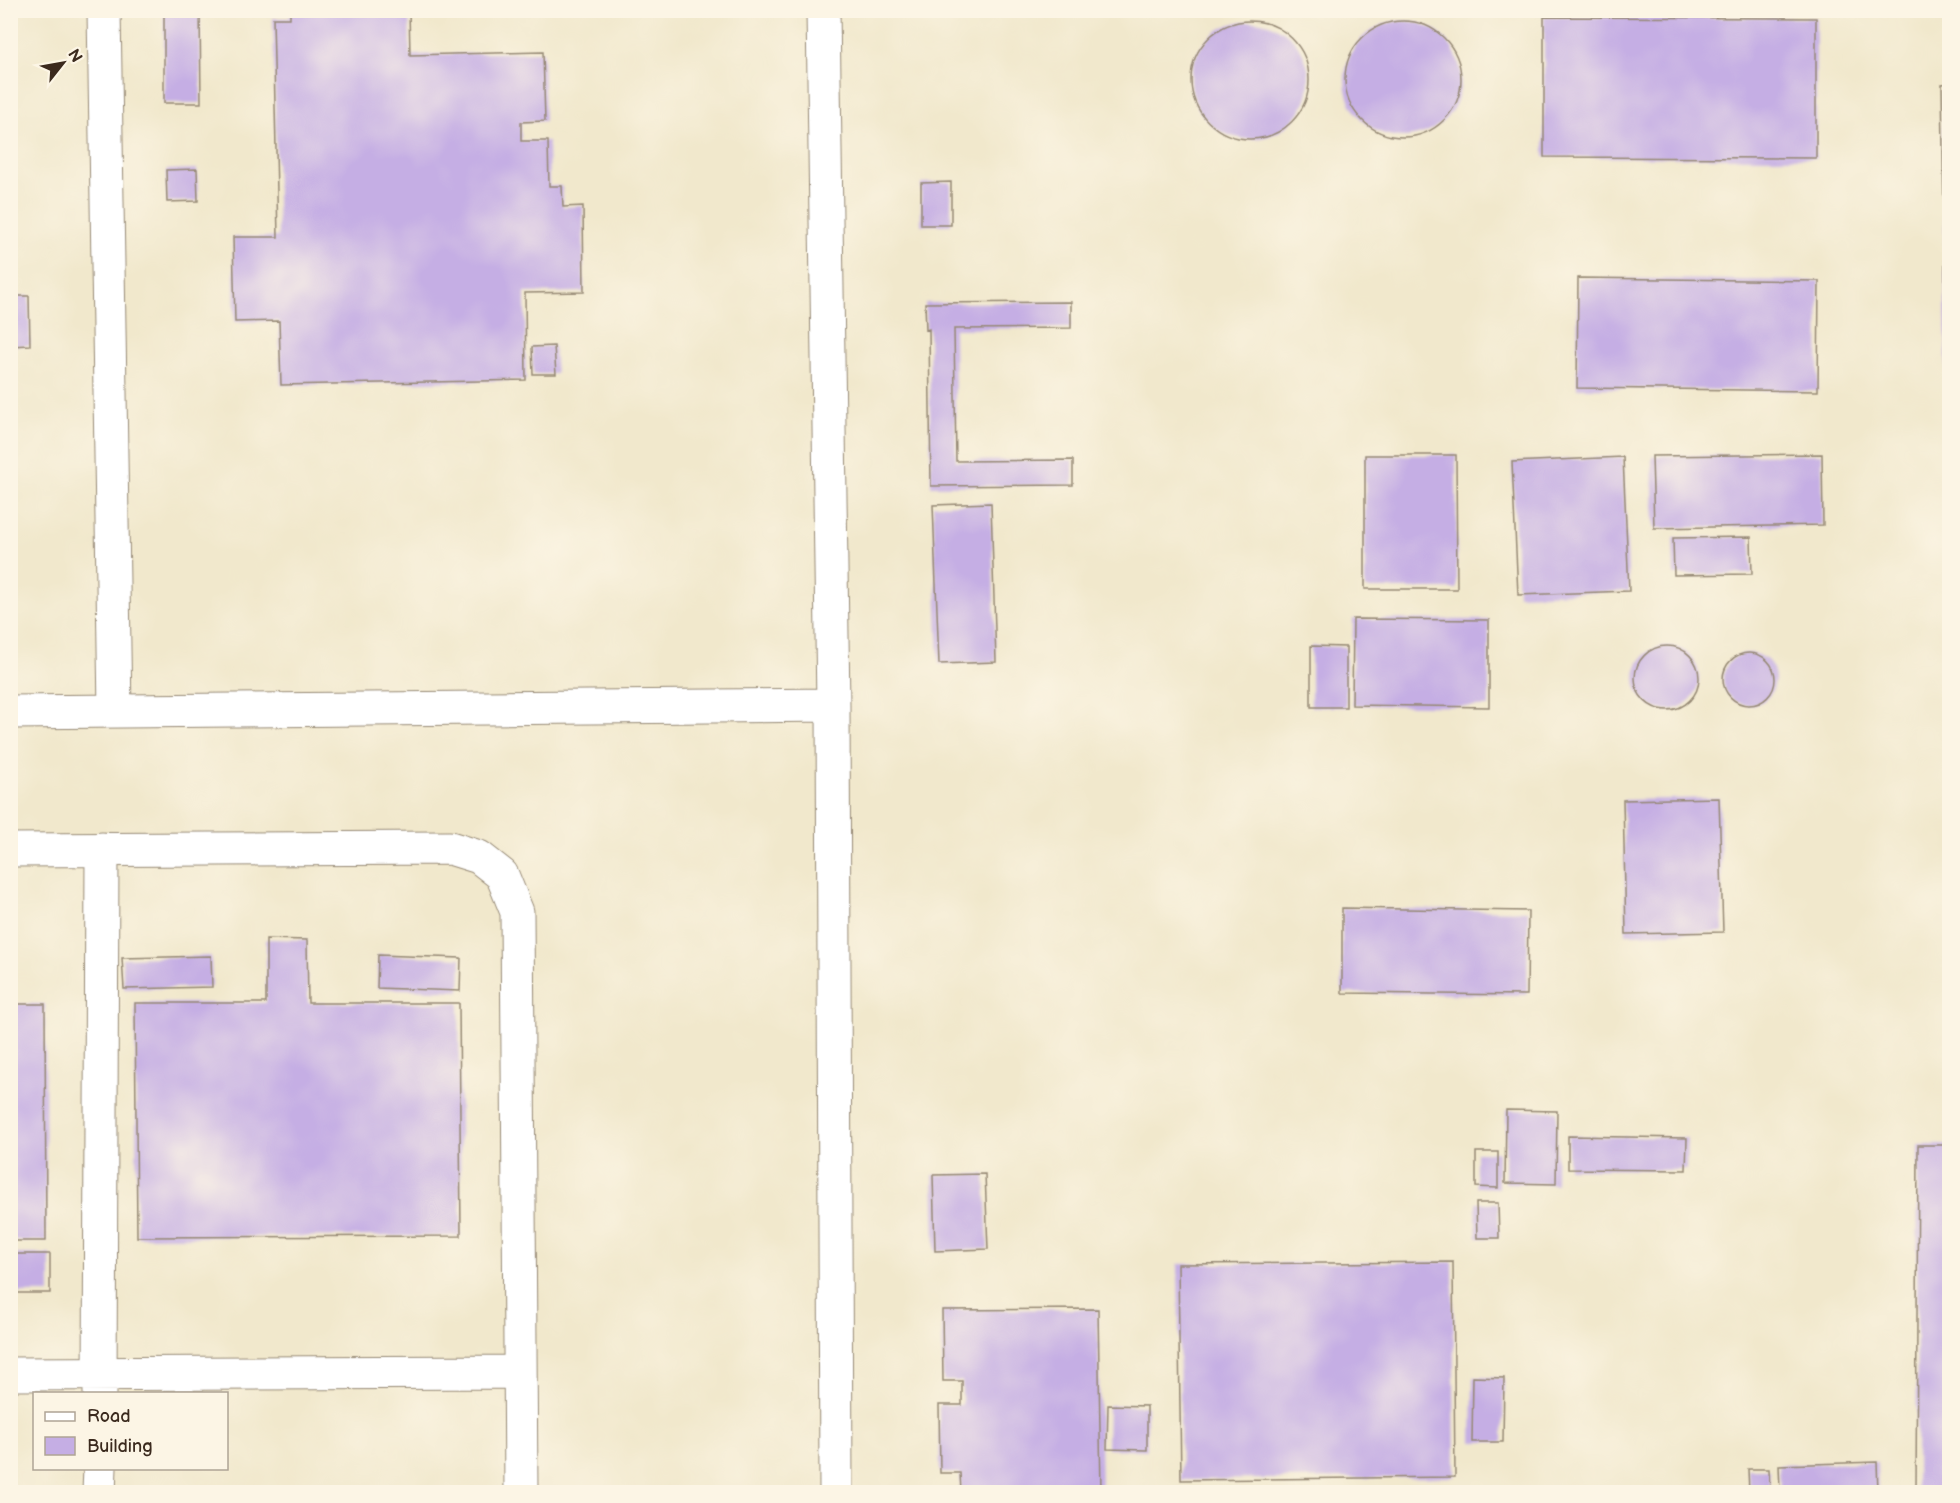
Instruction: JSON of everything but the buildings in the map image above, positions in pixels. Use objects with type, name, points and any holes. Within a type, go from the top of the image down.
[{"type":"street","points":[[104,10],[115,711]]},
{"type":"street","points":[[823,10],[833,705],[836,1492]]},
{"type":"street","points":[[10,712],[833,705]]},
{"type":"street","points":[[10,850],[450,848],[479,857],[502,875],[517,912],[521,1492]]},
{"type":"street","points":[[100,1383],[102,849]]},
{"type":"street","points":[[10,1374],[100,1383],[520,1372]]},
{"type":"street","points":[[99,1492],[100,1470]]}]
